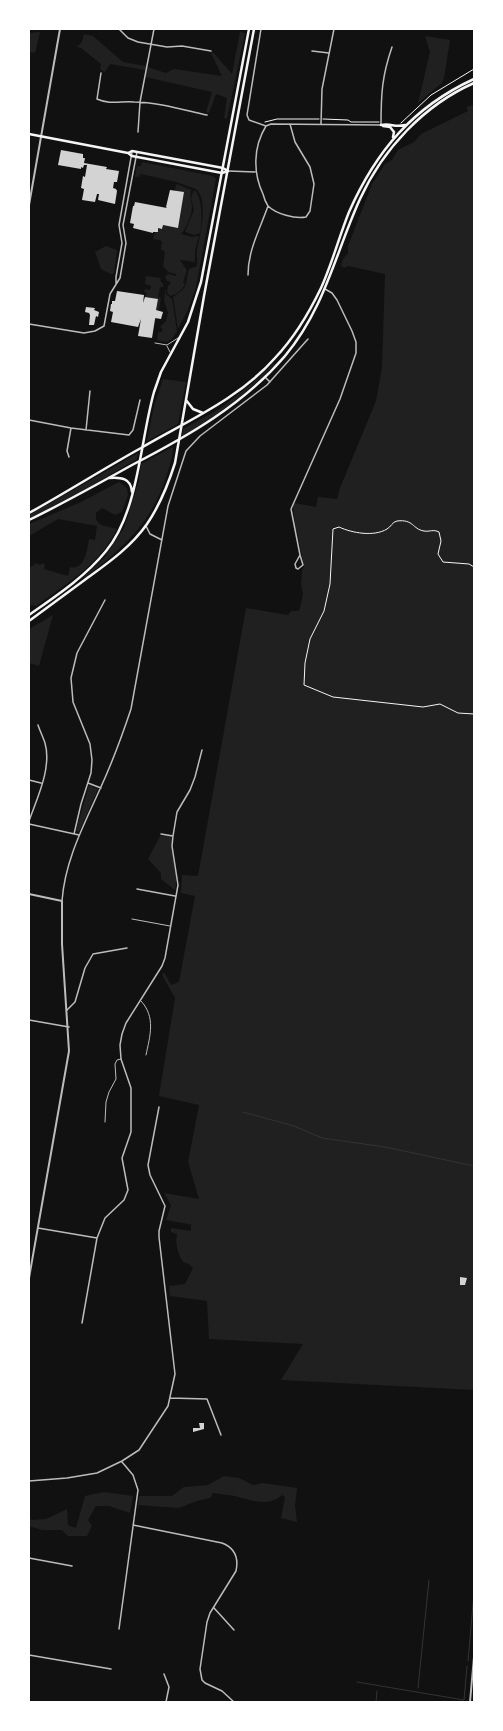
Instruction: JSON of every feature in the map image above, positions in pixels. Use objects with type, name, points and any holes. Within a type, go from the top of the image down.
[{"type":"main road","points":[[29,615],[84,575],[108,550],[124,522],[132,496],[141,447],[154,392],[194,305],[201,282],[250,29]]},
{"type":"main road","points":[[29,621],[118,555],[132,542],[156,510],[169,481],[179,440],[254,29]]},
{"type":"main road","points":[[29,513],[141,447],[204,413],[263,371],[275,359],[301,325],[321,287],[362,183],[379,156],[392,139],[407,124],[439,98],[474,79]]},
{"type":"main road","points":[[29,520],[179,440],[228,408],[265,376],[285,356],[311,318],[326,290],[360,199],[382,158],[419,118],[441,101],[474,83]]},
{"type":"main road","points":[[381,123],[397,127],[407,124]]},
{"type":"main road","points":[[381,123],[392,128],[394,132],[392,139]]},
{"type":"main road","points":[[29,134],[128,153],[136,157],[222,173],[228,171]]},
{"type":"main road","points":[[128,153],[132,151],[223,168],[228,171]]},
{"type":"main road","points":[[186,400],[193,409],[204,413]]},
{"type":"main road","points":[[109,478],[122,478],[126,480],[130,484],[132,496]]},
{"type":"street","points":[[29,205],[60,29]]},
{"type":"street","points":[[119,29],[128,38],[151,45],[167,47],[182,46],[211,51]]},
{"type":"street","points":[[138,132],[140,102],[154,29]]},
{"type":"street","points":[[261,29],[247,115],[249,120],[261,126],[271,124],[381,123],[380,93],[385,67],[392,47]]},
{"type":"street","points":[[321,124],[322,89],[334,29]]},
{"type":"street","points":[[312,51],[329,53]]},
{"type":"street","points":[[101,73],[98,99],[112,103],[140,102],[207,115]]},
{"type":"street","points":[[268,206],[280,212],[299,218],[306,217],[310,211],[314,184],[310,167],[295,142],[290,124]]},
{"type":"street","points":[[248,275],[251,250],[268,206],[255,172],[260,139],[266,126]]},
{"type":"street","points":[[116,284],[122,242],[119,225],[132,151]]},
{"type":"street","points":[[29,324],[84,333],[89,333],[104,326],[110,294],[120,278],[126,248],[123,225],[137,152]]},
{"type":"street","points":[[228,171],[255,172]]},
{"type":"street","points":[[300,555],[295,562],[296,568],[298,569],[302,566],[300,555],[291,509],[340,399],[356,353],[356,342],[343,312],[332,293],[321,287]]},
{"type":"street","points":[[29,1277],[65,1081],[69,1051],[69,1027],[62,944],[62,901],[67,866],[79,835],[121,741],[131,709],[168,506],[186,452],[190,445],[270,382],[308,340]]},
{"type":"street","points":[[265,376],[270,382]]},
{"type":"street","points":[[86,430],[90,391]]},
{"type":"street","points":[[29,420],[71,428],[97,430],[126,435],[130,434],[133,430],[140,400]]},
{"type":"street","points":[[69,457],[67,451],[71,428]]},
{"type":"street","points":[[146,525],[148,532],[162,540]]},
{"type":"street","points":[[74,834],[81,804],[91,773],[92,760],[90,744],[73,702],[71,678],[77,653],[105,600]]},
{"type":"street","points":[[29,821],[47,758],[45,744],[38,725]]},
{"type":"street","points":[[82,1323],[98,1238],[105,1218],[124,1200],[128,1190],[122,1158],[131,1132],[131,1088],[122,1059],[120,1045],[122,1034],[126,1023],[162,966],[171,926],[178,880],[172,846],[177,812],[190,790],[202,750]]},
{"type":"street","points":[[29,780],[41,782]]},
{"type":"street","points":[[88,783],[101,788]]},
{"type":"street","points":[[29,824],[79,835]]},
{"type":"street","points":[[161,834],[173,836]]},
{"type":"street","points":[[137,889],[175,896]]},
{"type":"street","points":[[29,894],[62,901]]},
{"type":"street","points":[[67,1010],[75,1002],[84,968],[93,954],[127,948]]},
{"type":"street","points":[[29,1020],[69,1027]]},
{"type":"street","points":[[29,1481],[67,1478],[98,1473],[122,1461],[139,1450],[168,1406],[175,1374],[159,1237],[165,1206],[150,1175],[148,1165],[159,1107]]},
{"type":"street","points":[[38,1228],[98,1238]]},
{"type":"street","points":[[170,1398],[206,1399],[221,1436]]},
{"type":"street","points":[[119,1629],[138,1485],[133,1475],[122,1461]]},
{"type":"street","points":[[133,1525],[222,1543],[232,1549],[237,1558],[236,1571],[214,1607],[207,1622],[200,1674],[205,1684],[222,1690],[234,1702]]},
{"type":"street","points":[[29,1558],[72,1566]]},
{"type":"street","points":[[214,1607],[234,1630]]},
{"type":"street","points":[[29,1655],[111,1669]]},
{"type":"street","points":[[470,1702],[474,1658]]},
{"type":"street","points":[[164,1674],[169,1687],[166,1702]]},
{"type":"lane","points":[[155,343],[167,346],[180,337]]},
{"type":"lane","points":[[167,346],[171,354]]},
{"type":"lane","points":[[132,919],[171,926]]},
{"type":"lane","points":[[140,1000],[152,1025],[146,1055]]},
{"type":"lane","points":[[105,1122],[109,1092],[116,1079],[115,1064],[117,1060],[122,1059]]},
{"type":"path","points":[[397,127],[398,124],[431,95],[474,69]]},
{"type":"path","points":[[261,126],[266,122],[277,119],[348,120],[351,122],[381,123]]},
{"type":"path","points":[[474,566],[443,562],[438,554],[441,541],[440,534],[432,530],[424,531],[417,529],[413,523],[408,521],[398,521],[386,529],[367,534],[350,532],[339,527],[333,529],[330,584],[324,611],[310,639],[304,684],[333,697],[423,707],[431,706],[436,703],[442,704],[451,710],[463,714],[474,714]]},
{"type":"shaded area","points":[[40,32],[35,53],[29,52],[29,33]]},
{"type":"shaded area","points":[[240,32],[245,33],[227,119],[224,118],[227,98],[216,94],[209,113],[206,112],[212,92],[145,77],[147,67],[166,73],[174,69],[222,76],[211,53],[213,52],[232,74]]},
{"type":"shaded area","points":[[84,34],[93,36],[123,62],[146,66],[145,70],[110,64],[105,72],[100,69],[101,64],[81,48],[77,47],[82,42]]},
{"type":"shaded area","points":[[425,36],[450,40],[442,83],[418,103],[430,52]]},
{"type":"shaded area","points":[[474,105],[474,1390],[281,1380],[303,1344],[209,1339],[207,1301],[170,1296],[169,1286],[185,1284],[193,1268],[189,1264],[183,1262],[177,1249],[177,1234],[171,1232],[171,1228],[191,1231],[191,1225],[193,1225],[166,1220],[171,1205],[164,1193],[199,1199],[188,1162],[199,1105],[159,1096],[175,998],[162,975],[164,972],[171,985],[179,982],[195,896],[181,893],[182,875],[198,876],[246,608],[288,615],[291,611],[298,611],[300,608],[303,594],[301,584],[304,566],[297,532],[293,526],[295,523],[293,506],[295,503],[316,507],[318,497],[337,499],[340,488],[376,401],[382,367],[385,274],[348,266],[344,268],[341,266],[342,261],[348,254],[348,246],[372,184],[385,164],[392,160],[398,150],[414,142],[421,134],[468,111],[466,107]]},
{"type":"shaded area","points":[[142,162],[213,176],[216,179],[196,287],[187,312],[178,329],[173,297],[186,285],[189,269],[197,266],[197,250],[203,209],[202,201],[200,194],[196,189],[176,182],[141,174],[138,175],[144,176],[135,177],[137,166],[141,166]]},
{"type":"shaded area","points":[[177,184],[191,190],[190,196],[192,211],[190,218],[181,234],[192,237],[199,236],[195,251],[195,262],[180,260],[187,270],[183,282],[185,284],[179,292],[170,296],[167,292],[168,286],[171,282],[167,281],[165,277],[168,274],[176,276],[176,274],[168,272],[163,266],[165,252],[161,249],[162,241],[153,239],[155,232],[158,232],[158,228],[162,229],[163,225],[178,227],[184,193],[175,191]]},
{"type":"shaded area","points":[[194,190],[199,198],[201,223],[200,233],[194,235],[185,232],[194,210],[191,198]]},
{"type":"shaded area","points":[[106,246],[117,250],[114,273],[111,274],[101,269],[95,252]]},
{"type":"shaded area","points":[[146,276],[161,278],[160,280],[163,287],[160,287],[158,297],[161,298],[159,310],[156,310],[158,299],[145,297],[147,293],[144,292],[145,289],[150,290],[151,286],[145,284]]},
{"type":"shaded area","points":[[166,288],[166,294],[172,299],[177,331],[172,339],[167,342],[157,340],[158,332],[162,332],[162,328],[160,327],[166,321],[168,313],[164,300]]},
{"type":"shaded area","points":[[274,363],[275,364],[265,374],[232,403],[208,421],[182,436],[183,429],[221,408],[256,380]]},
{"type":"shaded area","points":[[163,379],[186,382],[178,424],[147,441],[154,406]]},
{"type":"shaded area","points":[[173,447],[170,466],[159,495],[142,524],[132,537],[107,560],[79,582],[104,558],[124,528],[139,481],[141,464]]},
{"type":"shaded area","points":[[138,453],[137,459],[81,492],[29,519],[29,515]]},
{"type":"shaded area","points":[[119,482],[127,488],[128,495],[122,512],[115,515],[102,508],[96,513],[96,520],[101,525],[117,529],[110,541],[92,563],[70,581],[36,606],[29,605],[29,568],[37,563],[39,565],[43,563],[45,565],[44,569],[68,576],[70,567],[79,566],[82,563],[89,539],[95,540],[97,526],[58,519],[29,536],[29,524],[79,503]]},
{"type":"shaded area","points":[[53,615],[39,666],[29,663],[29,629]]},
{"type":"shaded area","points":[[89,785],[98,789],[79,832],[76,831]]},
{"type":"shaded area","points":[[160,836],[172,836],[176,870],[175,890],[161,879],[161,873],[148,859]]},
{"type":"shaded area","points":[[224,1476],[239,1478],[253,1485],[263,1483],[297,1488],[295,1506],[297,1522],[281,1518],[285,1497],[282,1495],[271,1501],[259,1502],[235,1496],[213,1493],[210,1498],[179,1508],[138,1505],[139,1496],[172,1496],[184,1487],[208,1485]]},
{"type":"shaded area","points":[[104,1492],[133,1496],[130,1513],[109,1506],[96,1506],[88,1520],[92,1526],[87,1536],[68,1536],[62,1530],[42,1530],[29,1526],[29,1518],[32,1520],[46,1519],[67,1509],[68,1525],[76,1528],[85,1496]]},
{"type":"building","points":[[61,150],[83,154],[83,158],[85,158],[84,163],[107,167],[106,169],[119,171],[117,182],[114,182],[113,188],[117,191],[115,204],[98,200],[99,194],[97,194],[95,202],[82,200],[84,189],[81,188],[87,165],[84,165],[83,168],[81,167],[81,169],[58,165]]},
{"type":"building","points":[[170,190],[184,192],[178,228],[163,225],[162,229],[158,228],[158,232],[153,233],[133,228],[134,224],[130,223],[135,202],[167,208]]},
{"type":"building","points":[[117,291],[144,295],[143,303],[145,297],[158,299],[156,310],[163,312],[161,319],[155,318],[152,338],[138,336],[141,319],[138,327],[111,322],[113,312],[110,311],[111,304],[112,301],[115,301]]},
{"type":"building","points":[[86,307],[95,308],[94,310],[99,312],[98,317],[96,316],[94,325],[89,325],[90,315],[89,313],[85,312]]},
{"type":"building","points":[[460,1277],[467,1278],[465,1285],[460,1285]]},
{"type":"building","points":[[199,1423],[204,1423],[204,1429],[193,1432],[193,1428],[200,1428]]},
{"type":"waterway","points":[[243,1112],[294,1126],[322,1138],[385,1147],[474,1166]]},
{"type":"waterway","points":[[418,1688],[429,1580]]},
{"type":"waterway","points":[[468,1661],[474,1593]]},
{"type":"waterway","points":[[357,1682],[464,1700],[467,1666]]},
{"type":"waterway","points":[[376,1702],[377,1691]]}]
